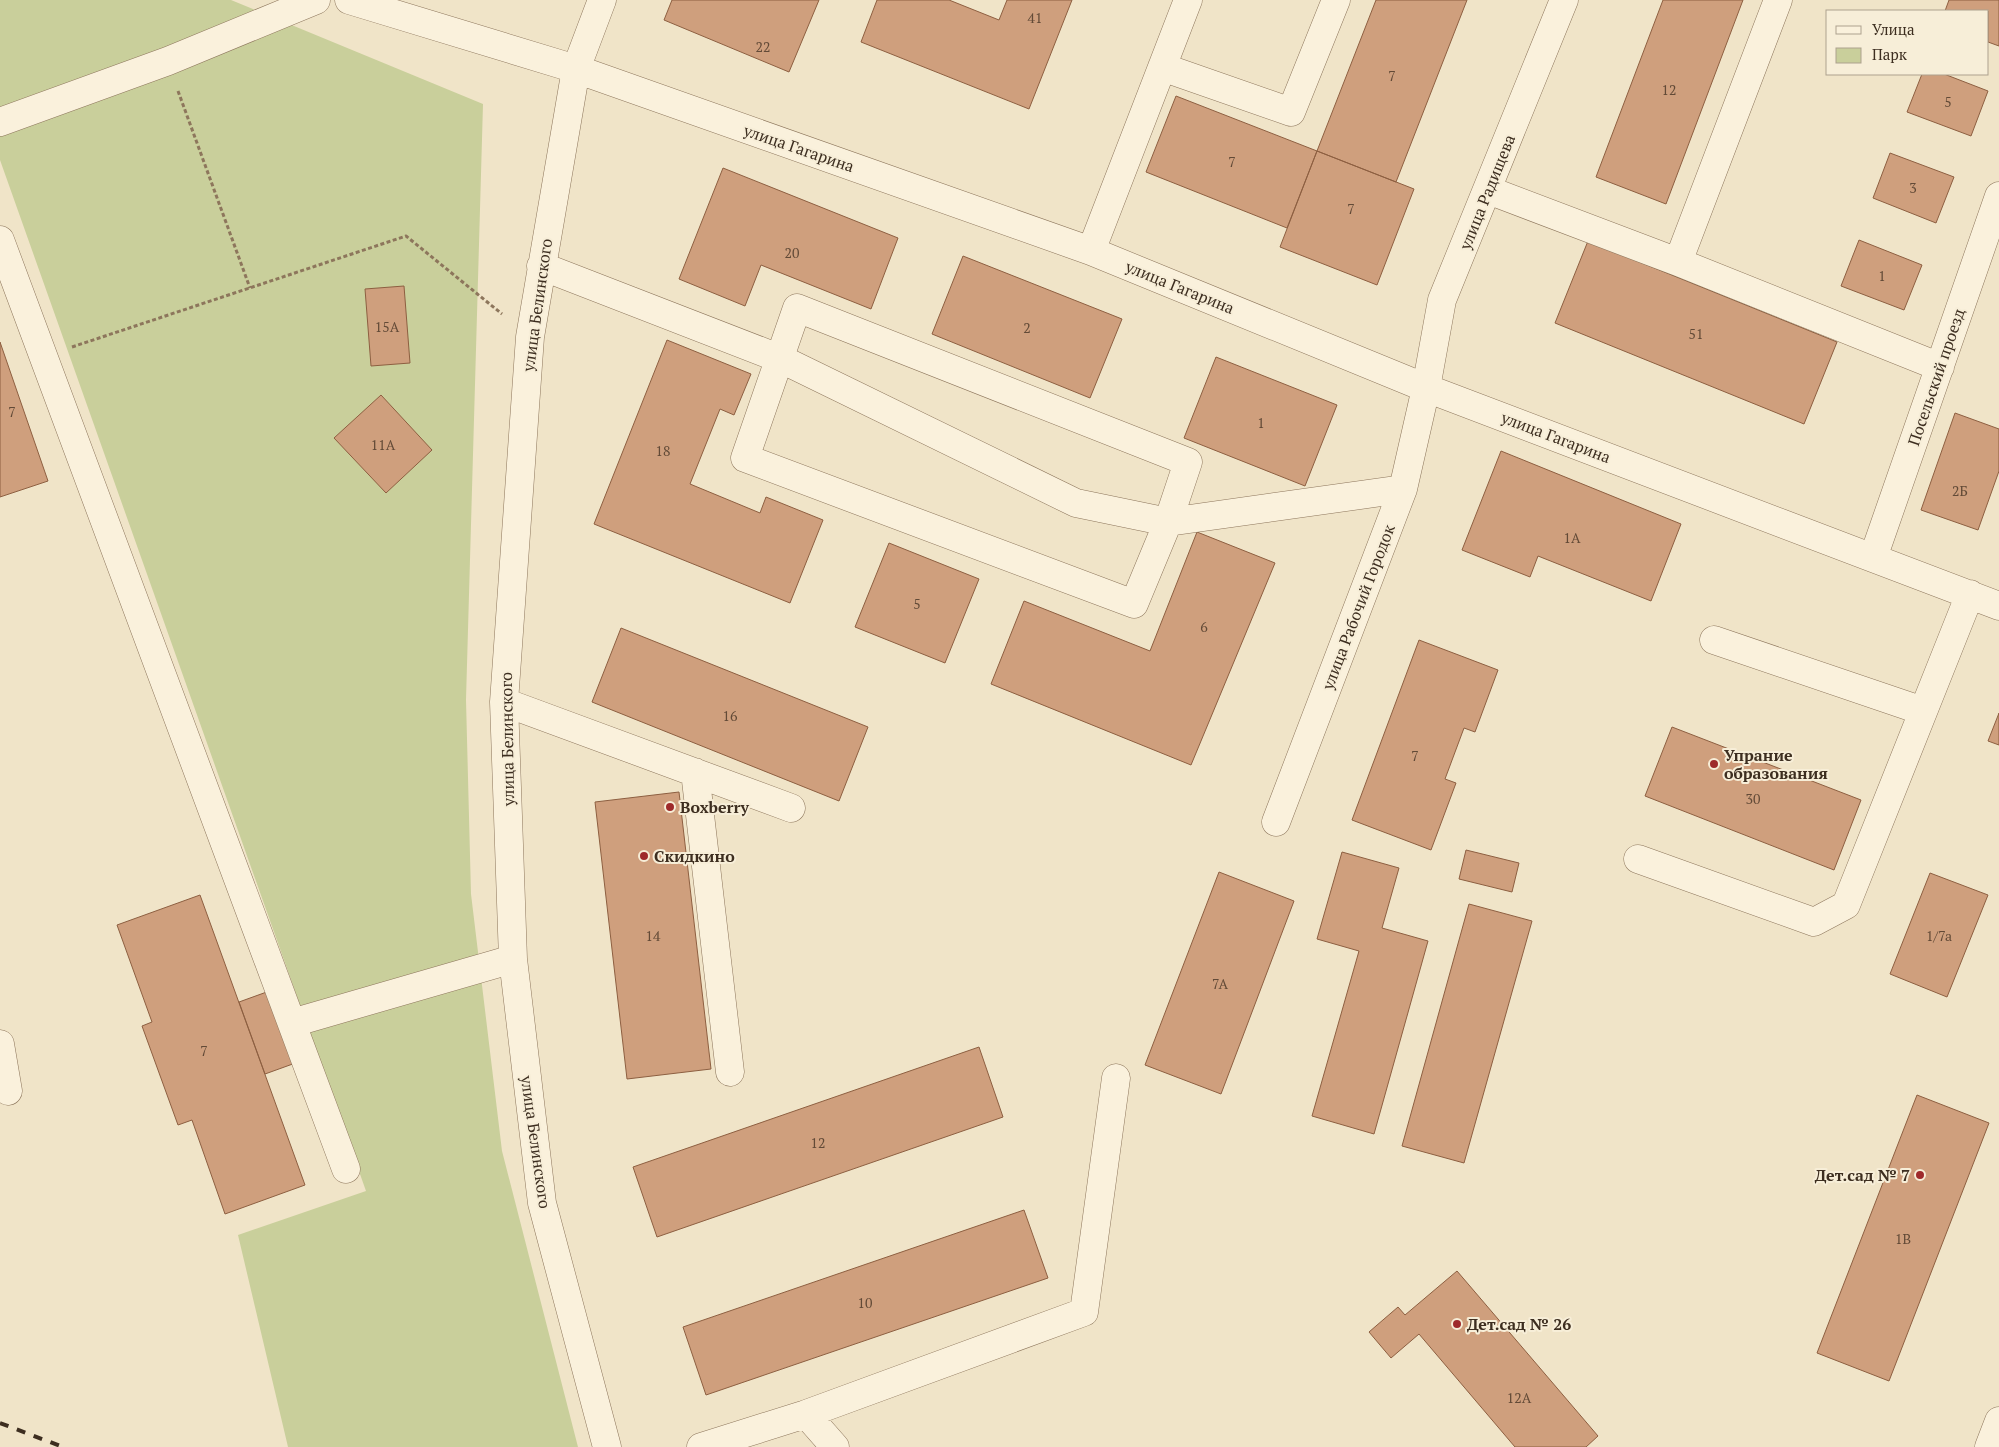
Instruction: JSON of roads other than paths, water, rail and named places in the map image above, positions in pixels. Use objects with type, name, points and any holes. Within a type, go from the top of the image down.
[{"type":"street","points":[[0,122],[168,61],[316,0]]},
{"type":"street","name":"улица Гагарина","points":[[349,0],[576,69],[1091,251],[1426,388],[1999,606]]},
{"type":"street","name":"улица Белинского","points":[[602,0],[576,69],[530,337],[504,702],[513,959],[542,1203],[607,1447]]},
{"type":"street","points":[[1091,251],[1188,0]]},
{"type":"street","points":[[1162,67],[1291,112],[1336,0]]},
{"type":"street","name":"улица Радищева","points":[[1426,388],[1442,300],[1564,0]]},
{"type":"street","points":[[1678,262],[1778,0]]},
{"type":"street","points":[[1488,190],[1678,262],[1940,367]]},
{"type":"street","name":"Посельский проезд","points":[[1873,558],[1999,196]]},
{"type":"street","points":[[0,240],[346,1169]]},
{"type":"street","points":[[541,266],[781,359],[1076,503],[1168,522],[1403,489]]},
{"type":"street","points":[[797,308],[1188,462],[1168,522],[1134,604],[745,458],[781,359],[797,308]]},
{"type":"street","name":"улица Рабочий Городок","points":[[1276,822],[1403,489],[1426,388]]},
{"type":"street","points":[[1638,859],[1814,922],[1846,905],[1970,594]]},
{"type":"street","points":[[1714,640],[1923,711]]},
{"type":"street","points":[[504,702],[791,808]]},
{"type":"street","points":[[695,772],[730,1072]]},
{"type":"street","points":[[292,1023],[513,959]]},
{"type":"street","points":[[0,1044],[8,1091]]},
{"type":"street","points":[[701,1447],[806,1414],[1084,1312],[1116,1078]]},
{"type":"street","points":[[806,1414],[834,1447]]},
{"type":"street","points":[[1989,1447],[1999,1420]]},
{"type":"railway","points":[[0,1423],[63,1447]]},
{"type":"place","name":"Упрание образования","points":[[1714,764]]},
{"type":"place","name":"Boxberry","points":[[670,807]]},
{"type":"place","name":"Скидкино","points":[[644,856]]},
{"type":"place","name":"Дет.сад № 7","points":[[1920,1175]]},
{"type":"place","name":"Дет.сад № 26","points":[[1457,1324]]}]
